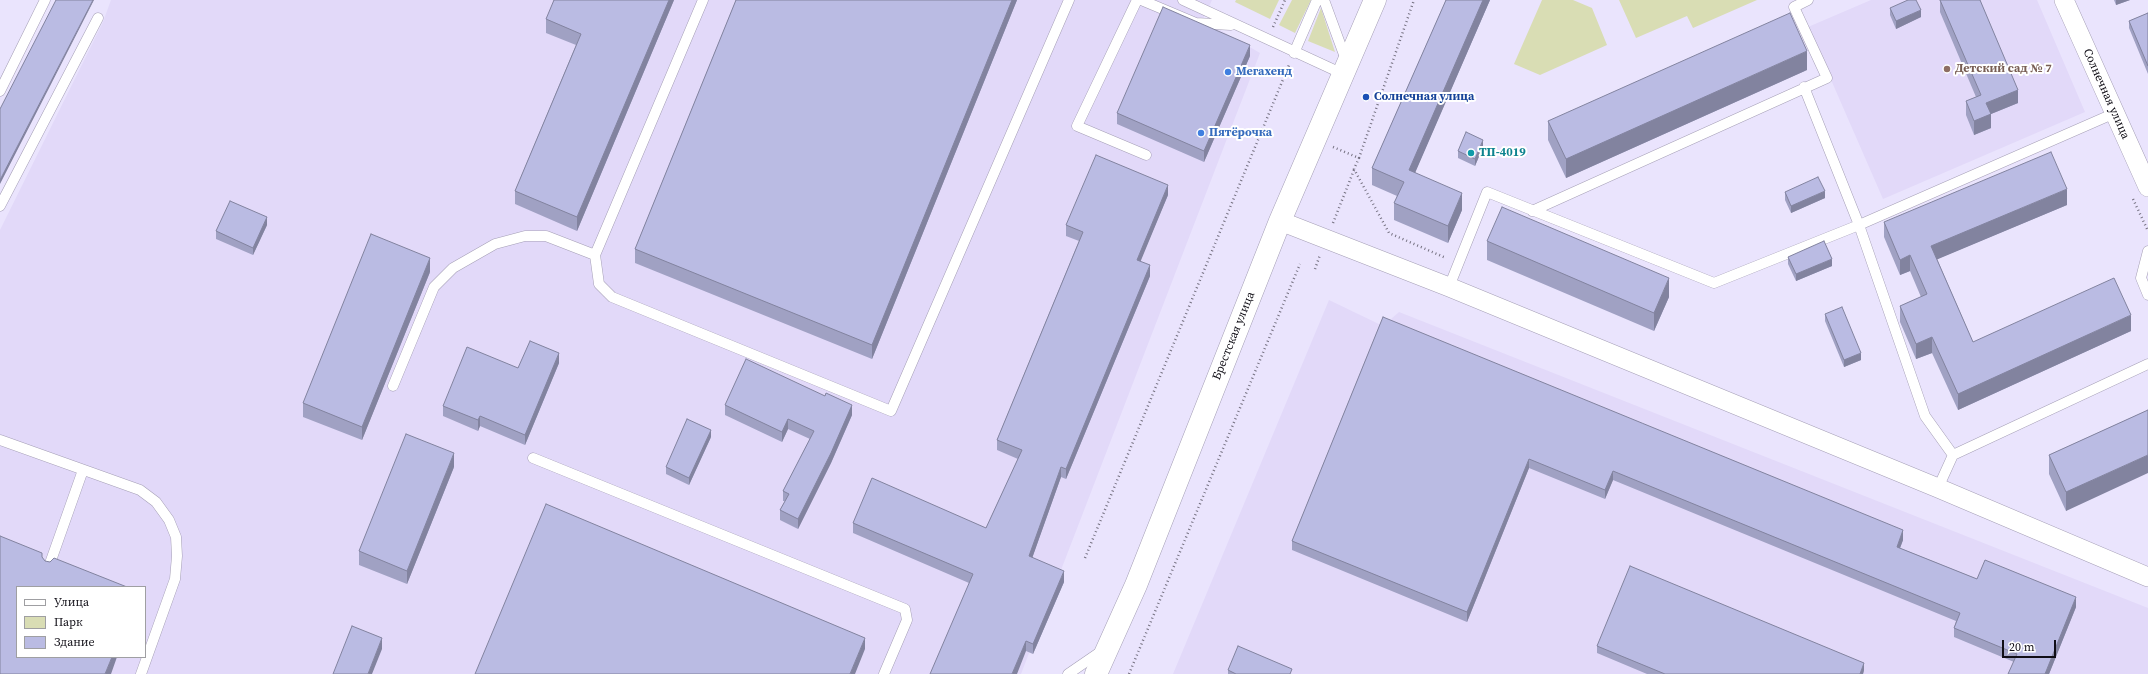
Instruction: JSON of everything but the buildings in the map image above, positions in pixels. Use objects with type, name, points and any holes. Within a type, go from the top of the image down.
[{"type":"street","name":"Брестская улица","points":[[1096,674],[1139,578],[1280,221],[1375,0]]},
{"type":"street","name":"Солнечная улица","points":[[2064,0],[2148,187]]},
{"type":"street","points":[[1280,221],[1449,287],[1938,488],[2148,577]]},
{"type":"lane","points":[[0,91],[45,0]]},
{"type":"lane","points":[[703,0],[595,255],[599,284],[612,297],[891,411],[1069,0]]},
{"type":"lane","points":[[1137,0],[1077,126],[1146,155]]},
{"type":"lane","points":[[1141,0],[1196,23],[1236,25]]},
{"type":"lane","points":[[1183,0],[1294,53],[1346,69]]},
{"type":"lane","points":[[1294,53],[1316,0]]},
{"type":"lane","points":[[1324,0],[1346,69]]},
{"type":"lane","points":[[1532,210],[1827,78],[1794,7],[1808,0]]},
{"type":"lane","points":[[0,206],[98,18]]},
{"type":"lane","points":[[1804,87],[1859,225],[1925,416],[1953,455]]},
{"type":"lane","points":[[1449,287],[1487,192],[1714,283],[1859,225],[2115,113]]},
{"type":"lane","points":[[393,386],[434,287],[453,268],[495,244],[525,236],[546,236],[595,255]]},
{"type":"lane","points":[[2148,252],[2141,278],[2148,295]]},
{"type":"lane","points":[[1938,488],[1953,455],[2148,364]]},
{"type":"lane","points":[[0,440],[140,490],[156,502],[168,520],[176,537],[177,556],[175,578],[141,674]]},
{"type":"lane","points":[[533,458],[905,609],[907,620],[884,674]]},
{"type":"lane","points":[[48,569],[83,470]]},
{"type":"lane","points":[[1068,674],[1109,645]]},
{"type":"path","points":[[1267,40],[1286,0]]},
{"type":"path","points":[[1315,269],[1359,158],[1414,0]]},
{"type":"path","points":[[1085,558],[1259,132],[1294,53]]},
{"type":"path","points":[[1332,147],[1359,158]]},
{"type":"path","points":[[1354,169],[1389,233],[1459,263]]},
{"type":"path","points":[[1129,674],[1300,264]]},
{"type":"shaded area","points":[[111,0],[1212,0],[1203,20],[1260,53],[1021,674],[0,674],[0,230],[103,22]]},
{"type":"shaded area","name":"Детский сад № 7","points":[[1871,0],[2037,0],[2085,112],[1883,199],[1808,27]]},
{"type":"shaded area","points":[[1329,300],[1383,326],[1399,312],[2148,608],[2148,674],[1173,674]]},
{"type":"green space","points":[[1236,0],[1279,0],[1270,19],[1235,2]]},
{"type":"green space","points":[[1292,0],[1311,0],[1295,33],[1279,25]]},
{"type":"green space","points":[[1542,0],[1573,0],[1592,8],[1607,45],[1540,75],[1514,64]]},
{"type":"green space","points":[[1619,0],[1757,0],[1693,28],[1687,16],[1636,38]]},
{"type":"green space","points":[[1321,8],[1335,52],[1308,41]]},
{"type":"place","name":"Детский сад № 7","points":[[1947,69]]},
{"type":"place","name":"Мегахенд","points":[[1228,72]]},
{"type":"place","name":"Солнечная улица","points":[[1366,97]]},
{"type":"place","name":"Пятёрочка","points":[[1201,133]]},
{"type":"place","name":"ТП-4019","points":[[1471,153]]}]
